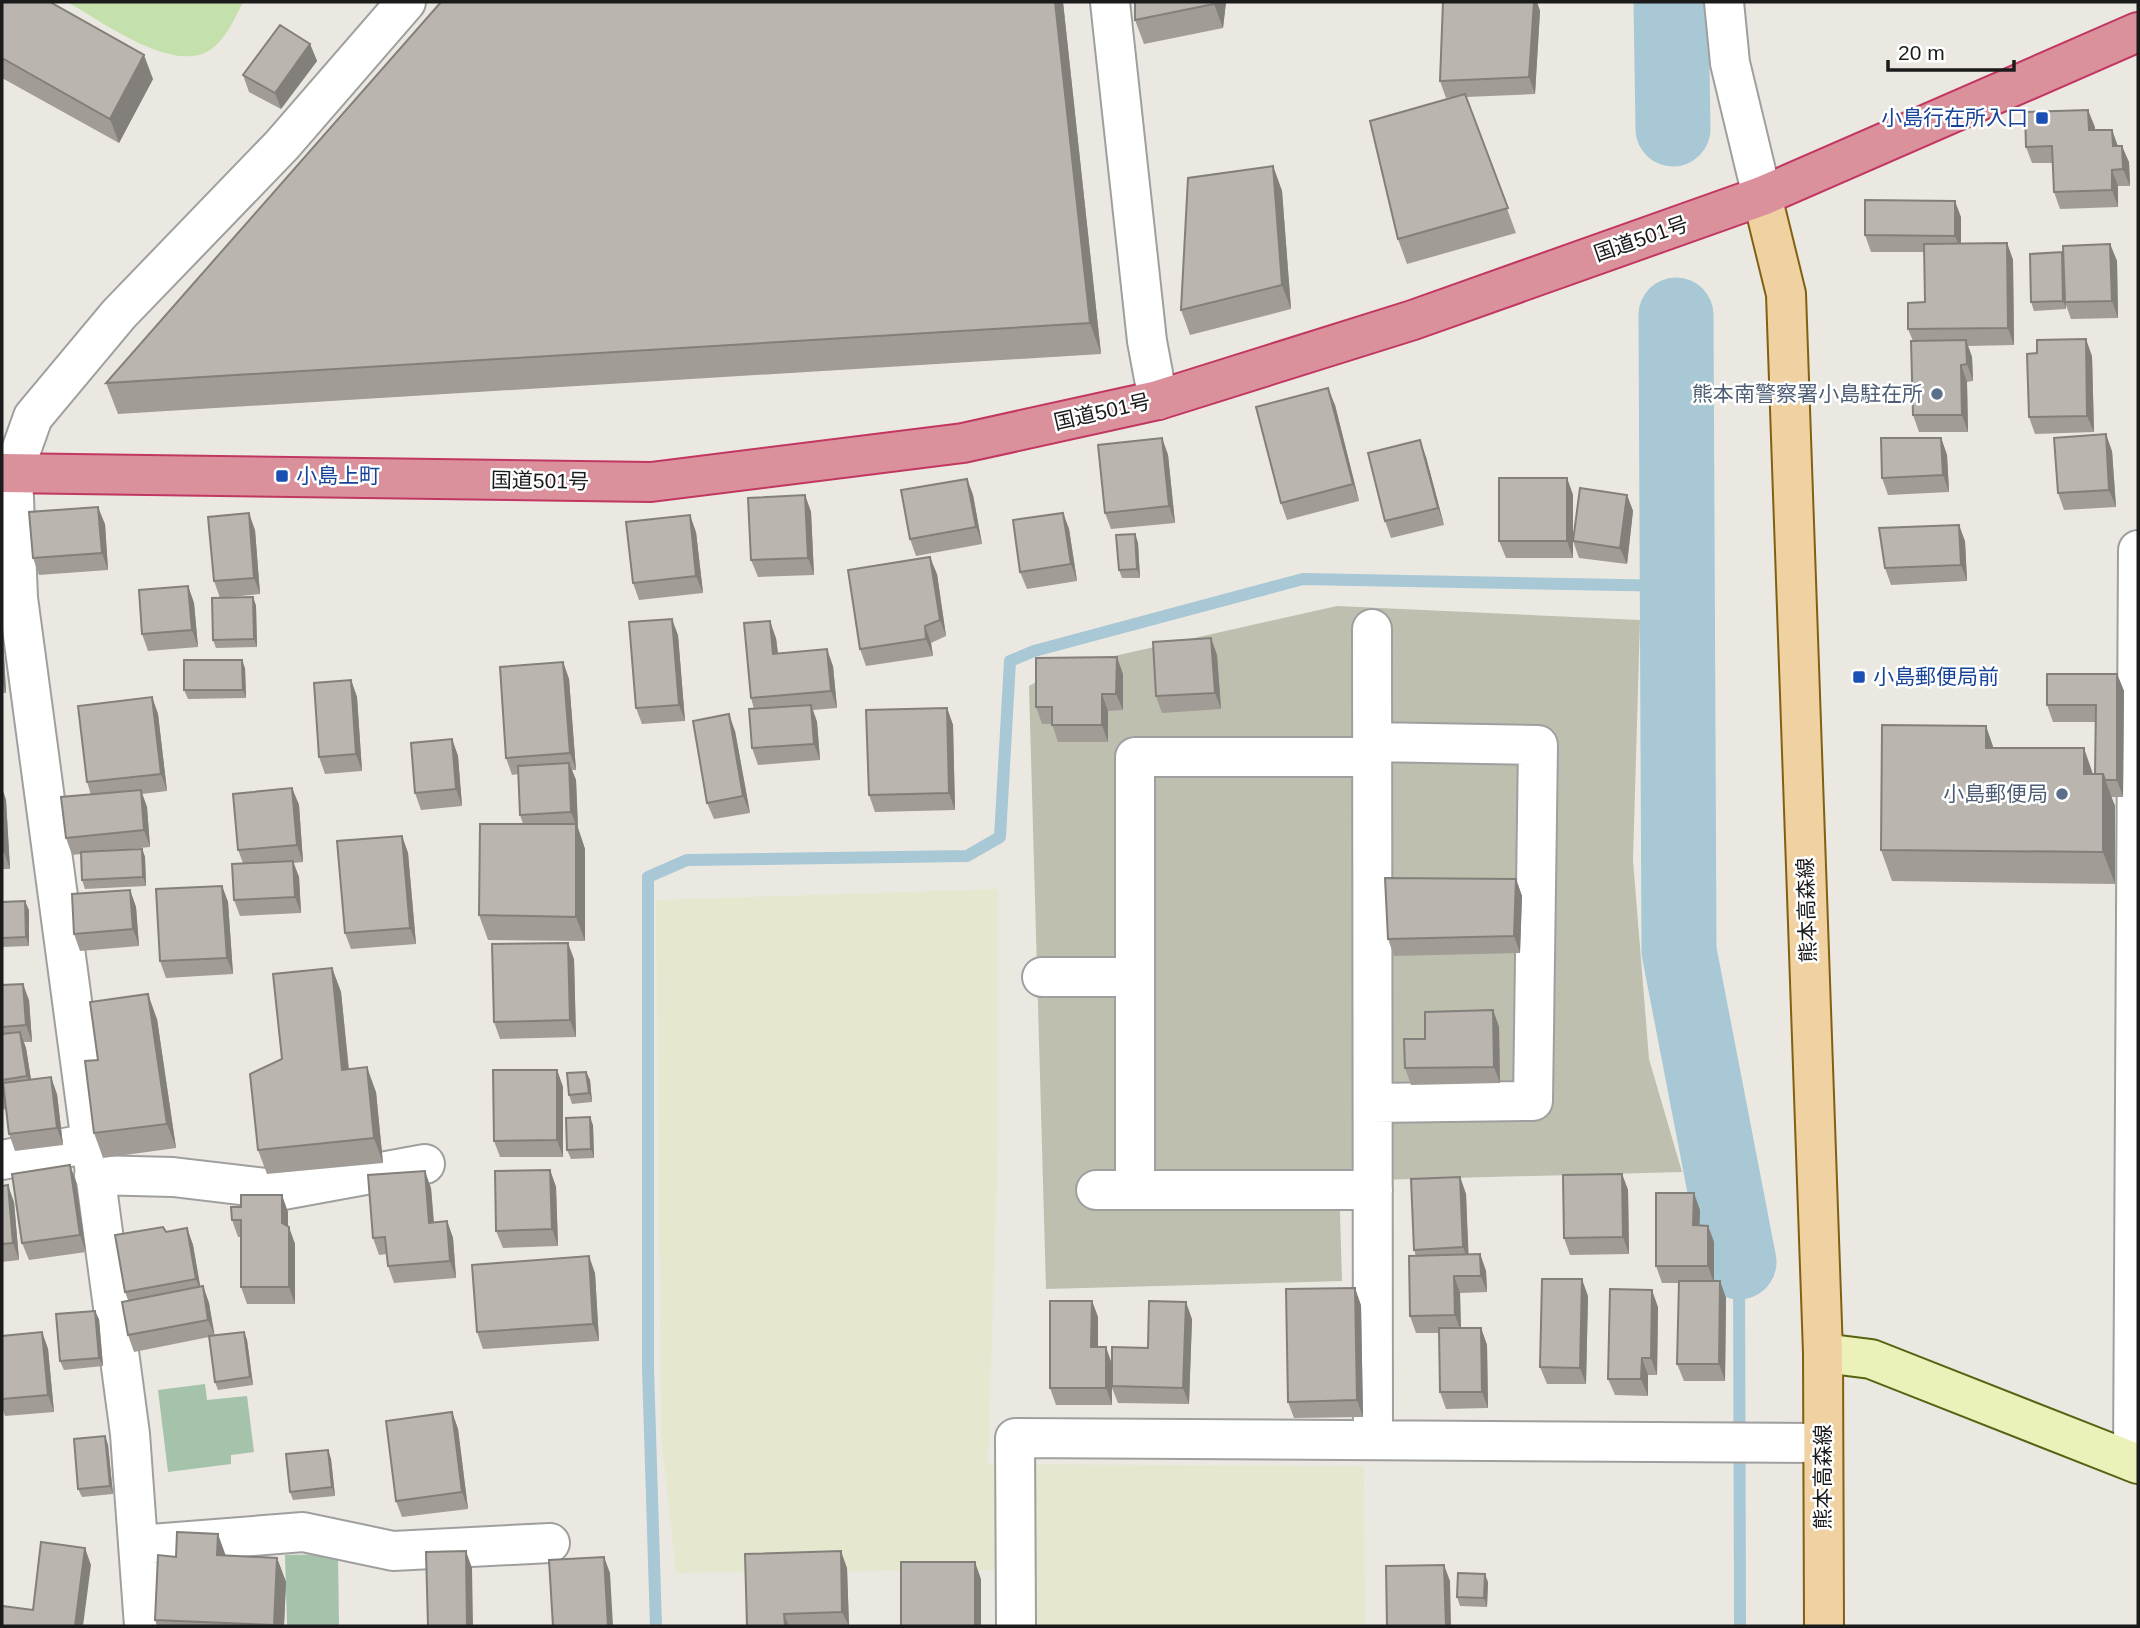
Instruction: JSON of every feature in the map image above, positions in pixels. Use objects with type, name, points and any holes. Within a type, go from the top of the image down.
[{"type":"highway","name":"国道501号","points":[[8,472],[651,482],[963,443],[1158,400],[1413,320],[1762,196],[2138,32]]},
{"type":"main road","name":"熊本高森線","points":[[1762,196],[1786,293],[1823,1353],[1824,1626]]},
{"type":"street","points":[[144,1626],[130,1434],[18,598],[8,472],[33,417],[119,314],[282,145],[406,2]]},
{"type":"street","points":[[1110,2],[1147,341],[1158,400]]},
{"type":"street","points":[[1724,2],[1730,62],[1762,196]]},
{"type":"street","points":[[1823,1353],[1871,1359],[2136,1463],[2138,550]]},
{"type":"street","points":[[1372,629],[1373,1440]]},
{"type":"street","points":[[1135,1190],[1135,757],[1538,745],[1533,1101],[1373,1103]]},
{"type":"street","points":[[1042,977],[1135,978]]},
{"type":"street","points":[[2,1160],[92,1159],[173,1177],[283,1190],[425,1164]]},
{"type":"street","points":[[1096,1190],[1373,1191]]},
{"type":"street","points":[[1016,1626],[1015,1438],[1823,1443]]},
{"type":"street","points":[[138,1545],[303,1532],[393,1551],[550,1543]]},
{"type":"shaded area","points":[[1337,606],[1640,620],[1633,860],[1649,1059],[1682,1172],[1339,1181],[1342,1281],[1046,1289],[1029,686],[1061,668]]},
{"type":"shaded area","points":[[998,889],[998,1146],[988,1464],[1364,1466],[1365,1626],[1031,1626],[1028,1570],[676,1573],[661,1435],[656,900]]},
{"type":"green space","points":[[67,2],[243,2],[227,31],[214,47],[198,55],[180,56],[160,52],[139,43]]},
{"type":"green space","points":[[205,1384],[207,1400],[247,1396],[254,1452],[231,1455],[231,1464],[168,1472],[158,1390]]},
{"type":"green space","points":[[338,1554],[339,1626],[287,1626],[285,1555]]},
{"type":"building","points":[[2,2],[50,2],[144,55],[110,119],[2,58]]},
{"type":"building","points":[[441,2],[1055,2],[1090,323],[106,383]]},
{"type":"building","points":[[1135,2],[1214,2],[1214,4],[1135,20]]},
{"type":"building","points":[[1443,2],[1534,2],[1529,77],[1440,81]]},
{"type":"building","points":[[280,25],[310,44],[275,93],[243,75]]},
{"type":"building","points":[[1465,94],[1508,208],[1398,239],[1370,121]]},
{"type":"building","points":[[2088,110],[2089,130],[2112,130],[2113,146],[2122,146],[2123,169],[2112,170],[2112,190],[2054,192],[2052,146],[2026,147],[2025,112]]},
{"type":"building","points":[[1273,166],[1282,285],[1181,310],[1188,178]]},
{"type":"building","points":[[1865,200],[1955,201],[1955,236],[1865,235]]},
{"type":"building","points":[[2007,243],[2008,328],[1908,329],[1908,303],[1925,302],[1924,244]]},
{"type":"building","points":[[2110,244],[2112,301],[2065,302],[2063,246]]},
{"type":"building","points":[[2062,252],[2063,301],[2031,302],[2030,254]]},
{"type":"building","points":[[2086,339],[2087,416],[2029,417],[2027,354],[2037,353],[2037,340]]},
{"type":"building","points":[[1966,340],[1967,364],[1961,365],[1962,415],[1913,415],[1911,341]]},
{"type":"building","points":[[1328,388],[1353,484],[1281,503],[1256,407]]},
{"type":"building","points":[[2106,434],[2109,490],[2058,493],[2054,438]]},
{"type":"building","points":[[1162,438],[1169,506],[1105,513],[1098,445]]},
{"type":"building","points":[[1881,438],[1941,438],[1943,475],[1882,478]]},
{"type":"building","points":[[1420,440],[1438,508],[1385,521],[1368,453]]},
{"type":"building","points":[[1499,478],[1567,478],[1567,541],[1499,541]]},
{"type":"building","points":[[967,479],[976,527],[910,539],[901,490]]},
{"type":"building","points":[[1580,488],[1627,495],[1620,548],[1573,541]]},
{"type":"building","points":[[805,495],[808,558],[751,560],[748,498]]},
{"type":"building","points":[[98,507],[102,553],[33,558],[29,512]]},
{"type":"building","points":[[249,513],[254,578],[214,581],[208,517]]},
{"type":"building","points":[[1063,513],[1071,564],[1020,572],[1013,520]]},
{"type":"building","points":[[690,515],[696,576],[633,583],[626,522]]},
{"type":"building","points":[[1959,525],[1961,565],[1885,568],[1879,528]]},
{"type":"building","points":[[1135,534],[1137,569],[1119,570],[1116,535]]},
{"type":"building","points":[[930,557],[940,620],[925,626],[926,639],[860,649],[848,570]]},
{"type":"building","points":[[188,586],[192,630],[142,634],[139,590]]},
{"type":"building","points":[[253,597],[254,639],[213,640],[212,598]]},
{"type":"building","points":[[672,619],[679,705],[636,708],[629,622]]},
{"type":"building","points":[[770,621],[773,654],[827,649],[831,691],[751,698],[744,623]]},
{"type":"building","points":[[1211,638],[1215,693],[1156,696],[1153,642]]},
{"type":"building","points":[[1117,657],[1116,694],[1102,694],[1102,725],[1052,725],[1052,707],[1036,707],[1036,658]]},
{"type":"building","points":[[184,660],[242,660],[243,690],[184,690]]},
{"type":"building","points":[[563,662],[570,753],[506,758],[500,667]]},
{"type":"building","points":[[2047,674],[2117,674],[2117,780],[2105,780],[2103,774],[2095,774],[2096,705],[2047,705]]},
{"type":"building","points":[[351,680],[356,754],[319,757],[314,683]]},
{"type":"building","points":[[152,697],[161,774],[87,782],[78,706]]},
{"type":"building","points":[[811,705],[814,744],[752,748],[749,709]]},
{"type":"building","points":[[947,708],[949,793],[869,795],[866,710]]},
{"type":"building","points":[[729,714],[743,796],[707,803],[693,721]]},
{"type":"building","points":[[1882,725],[1986,726],[1986,748],[2084,748],[2084,774],[2103,774],[2103,852],[1881,850]]},
{"type":"building","points":[[452,739],[456,789],[415,793],[411,743]]},
{"type":"building","points":[[569,763],[571,812],[520,815],[518,766]]},
{"type":"building","points":[[292,788],[297,845],[238,850],[233,794]]},
{"type":"building","points":[[141,790],[144,830],[66,838],[61,797]]},
{"type":"building","points":[[2,811],[4,852],[2,852]]},
{"type":"building","points":[[480,824],[576,824],[576,917],[479,915]]},
{"type":"building","points":[[402,836],[410,928],[345,933],[337,841]]},
{"type":"building","points":[[142,849],[143,877],[82,880],[81,852]]},
{"type":"building","points":[[293,861],[295,897],[234,900],[232,864]]},
{"type":"building","points":[[1385,878],[1516,879],[1514,936],[1388,939]]},
{"type":"building","points":[[222,886],[227,958],[160,961],[156,889]]},
{"type":"building","points":[[130,890],[133,929],[74,934],[72,894]]},
{"type":"building","points":[[25,901],[26,937],[2,938],[2,902]]},
{"type":"building","points":[[568,943],[570,1020],[494,1022],[492,944]]},
{"type":"building","points":[[332,968],[342,1070],[367,1067],[374,1138],[258,1150],[250,1074],[282,1059],[273,974]]},
{"type":"building","points":[[23,984],[26,1025],[2,1027],[2,985]]},
{"type":"building","points":[[148,994],[167,1124],[94,1133],[85,1061],[98,1060],[90,1002]]},
{"type":"building","points":[[1493,1010],[1494,1067],[1405,1068],[1404,1039],[1425,1039],[1425,1012]]},
{"type":"building","points":[[20,1032],[27,1076],[2,1080],[2,1034]]},
{"type":"building","points":[[493,1070],[557,1070],[557,1140],[494,1141]]},
{"type":"building","points":[[586,1072],[589,1093],[569,1095],[567,1073]]},
{"type":"building","points":[[51,1077],[57,1128],[9,1134],[3,1083]]},
{"type":"building","points":[[590,1117],[591,1149],[567,1150],[566,1118]]},
{"type":"building","points":[[70,1165],[80,1235],[22,1243],[12,1174]]},
{"type":"building","points":[[550,1170],[552,1229],[496,1231],[495,1171]]},
{"type":"building","points":[[425,1171],[429,1223],[447,1221],[450,1261],[388,1266],[385,1237],[373,1238],[368,1175]]},
{"type":"building","points":[[1622,1174],[1623,1237],[1564,1238],[1563,1175]]},
{"type":"building","points":[[1460,1177],[1463,1247],[1414,1250],[1411,1179]]},
{"type":"building","points":[[8,1185],[13,1243],[2,1244],[2,1186]]},
{"type":"building","points":[[1656,1193],[1694,1193],[1693,1225],[1708,1226],[1708,1266],[1656,1266]]},
{"type":"building","points":[[241,1195],[282,1195],[282,1223],[289,1227],[289,1287],[241,1287],[241,1220],[232,1220],[231,1207],[241,1207]]},
{"type":"building","points":[[163,1227],[166,1232],[187,1228],[196,1279],[125,1292],[115,1235]]},
{"type":"building","points":[[1480,1254],[1481,1276],[1454,1276],[1455,1315],[1410,1316],[1409,1256]]},
{"type":"building","points":[[589,1256],[593,1324],[477,1332],[472,1265]]},
{"type":"building","points":[[1542,1279],[1582,1279],[1580,1368],[1540,1367]]},
{"type":"building","points":[[1679,1281],[1720,1281],[1719,1364],[1677,1364]]},
{"type":"building","points":[[203,1286],[208,1320],[128,1335],[122,1302]]},
{"type":"building","points":[[1355,1288],[1357,1400],[1288,1402],[1286,1289]]},
{"type":"building","points":[[1610,1289],[1652,1290],[1651,1358],[1642,1358],[1641,1379],[1608,1379]]},
{"type":"building","points":[[1050,1301],[1092,1301],[1091,1347],[1106,1347],[1106,1388],[1050,1388]]},
{"type":"building","points":[[1149,1301],[1186,1302],[1183,1388],[1112,1386],[1112,1347],[1148,1348]]},
{"type":"building","points":[[95,1311],[99,1358],[60,1361],[56,1314]]},
{"type":"building","points":[[1439,1328],[1481,1328],[1482,1392],[1440,1392]]},
{"type":"building","points":[[42,1332],[48,1395],[2,1399],[2,1336]]},
{"type":"building","points":[[244,1332],[250,1377],[215,1382],[209,1336]]},
{"type":"building","points":[[452,1412],[462,1492],[396,1501],[386,1421]]},
{"type":"building","points":[[105,1436],[110,1486],[78,1489],[74,1439]]},
{"type":"building","points":[[328,1450],[332,1487],[290,1492],[286,1454]]},
{"type":"building","points":[[177,1532],[218,1534],[217,1555],[277,1558],[274,1625],[155,1620],[158,1555],[176,1557]]},
{"type":"building","points":[[41,1542],[85,1548],[75,1626],[2,1626],[2,1606],[33,1610]]},
{"type":"building","points":[[466,1551],[467,1626],[428,1626],[426,1552]]},
{"type":"building","points":[[841,1551],[842,1612],[784,1614],[785,1626],[747,1626],[745,1554]]},
{"type":"building","points":[[604,1557],[608,1626],[553,1626],[549,1560]]},
{"type":"building","points":[[901,1562],[975,1562],[975,1626],[901,1626]]},
{"type":"building","points":[[1444,1565],[1446,1626],[1387,1626],[1386,1566]]},
{"type":"building","points":[[1458,1573],[1485,1574],[1484,1598],[1457,1597]]},
{"type":"waterway","points":[[1671,2],[1673,129]]},
{"type":"waterway","points":[[1676,315],[1679,951],[1739,1262]]},
{"type":"waterway","points":[[656,1626],[648,1369],[648,877],[687,860],[967,856],[1000,837],[1010,661],[1034,651],[1303,579],[1677,586]]},
{"type":"waterway","points":[[1739,1262],[1740,1626]]},
{"type":"place","name":"小島行在所入口","points":[[2042,118]]},
{"type":"place","name":"熊本南警察署小島駐在所","points":[[1937,394]]},
{"type":"place","name":"小島上町","points":[[282,476]]},
{"type":"place","name":"小島郵便局前","points":[[1859,677]]},
{"type":"place","name":"小島郵便局","points":[[2062,794]]}]
